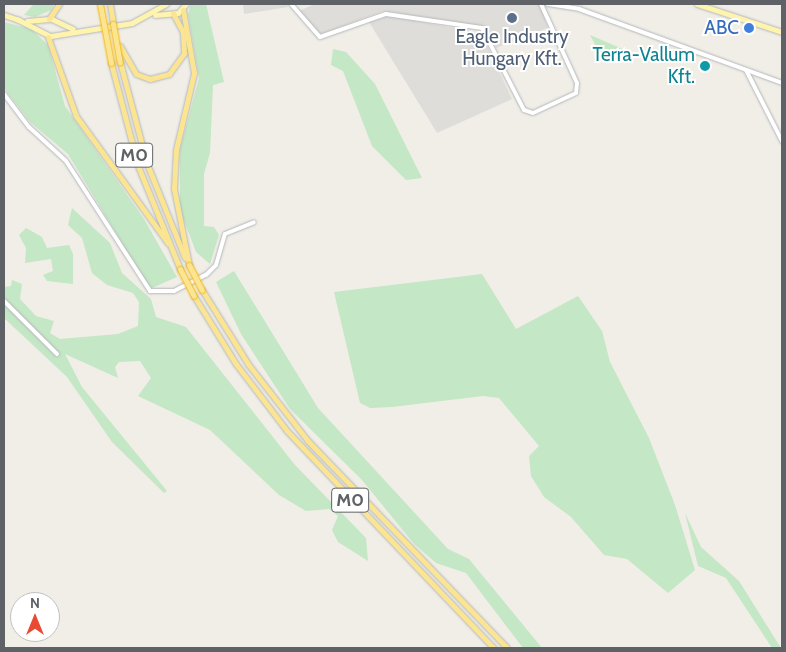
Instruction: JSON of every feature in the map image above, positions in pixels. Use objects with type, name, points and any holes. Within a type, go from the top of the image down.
[{"type":"highway","points":[[49,19],[59,4]]},
{"type":"highway","name":"M0","points":[[100,4],[111,63],[133,152],[168,243],[194,296],[236,364],[286,431],[494,648]]},
{"type":"highway","name":"M0","points":[[110,4],[120,62],[147,164],[189,265],[202,290],[248,364],[308,441],[507,648]]},
{"type":"highway","points":[[184,6],[194,73],[176,150],[174,189],[189,265]]},
{"type":"highway","points":[[113,24],[120,46],[136,74],[150,78],[168,74],[184,52],[183,32],[172,13]]},
{"type":"highway","points":[[48,36],[76,116],[168,243]]},
{"type":"main road","points":[[152,16],[167,4],[172,13]]},
{"type":"main road","points":[[697,4],[782,32]]},
{"type":"main road","points":[[17,19],[48,36],[57,32],[84,31],[172,13],[184,6]]},
{"type":"main road","points":[[4,15],[17,19],[43,22],[49,19],[58,24],[84,31]]},
{"type":"main road","points":[[41,32],[43,22]]},
{"type":"main road","points":[[57,32],[58,24]]},
{"type":"street","points":[[291,4],[320,37],[386,14],[482,28],[487,34],[527,113],[573,96],[577,83],[541,4]]},
{"type":"street","points":[[548,4],[579,9],[782,83]]},
{"type":"street","points":[[746,70],[782,141]]},
{"type":"street","points":[[4,94],[29,128],[66,161],[150,291],[174,291],[206,274],[216,265],[226,234],[254,222]]},
{"type":"street","points":[[4,301],[57,354]]},
{"type":"shaded area","points":[[243,4],[286,4],[288,7],[244,14]]},
{"type":"shaded area","points":[[315,4],[539,4],[548,28],[496,48],[486,27],[383,11],[316,36],[299,11]]},
{"type":"shaded area","points":[[388,16],[481,33],[512,99],[437,133],[369,22]]},
{"type":"green space","points":[[34,4],[54,4],[51,10],[35,17],[24,15]]},
{"type":"green space","points":[[191,4],[206,4],[224,82],[213,85],[210,153],[204,174],[204,226],[214,227],[219,235],[210,264],[196,252],[180,210],[180,149],[199,78],[188,14]]},
{"type":"green space","points":[[4,22],[31,29],[48,45],[65,106],[144,219],[177,277],[152,288],[145,281],[68,154],[30,122],[4,88]]},
{"type":"green space","points":[[590,35],[625,50],[603,59]]},
{"type":"green space","points":[[333,49],[346,52],[375,84],[422,178],[406,180],[372,146],[343,71],[331,65]]},
{"type":"green space","points":[[72,208],[110,243],[122,273],[151,299],[156,317],[186,327],[295,465],[366,538],[368,561],[338,542],[332,530],[338,516],[329,509],[306,511],[279,495],[210,430],[138,396],[151,378],[140,361],[119,362],[115,367],[118,378],[65,354],[82,387],[167,491],[164,493],[112,442],[67,377],[4,318],[4,287],[11,286],[12,280],[22,284],[20,299],[36,316],[54,321],[50,333],[60,339],[118,334],[138,326],[139,302],[133,293],[107,285],[92,273],[82,238],[68,225]]},
{"type":"green space","points":[[26,228],[42,237],[47,248],[69,245],[73,254],[73,284],[47,281],[43,275],[53,271],[51,259],[25,263],[26,248],[19,235]]},
{"type":"green space","points":[[234,271],[318,408],[448,549],[469,559],[542,648],[523,648],[466,573],[436,563],[414,544],[362,480],[290,409],[241,334],[216,282]]},
{"type":"green space","points":[[482,274],[516,329],[578,296],[602,331],[610,362],[649,438],[675,505],[695,570],[668,593],[627,559],[604,555],[571,517],[544,497],[531,476],[529,456],[539,446],[499,398],[483,396],[370,408],[360,403],[334,292]]},
{"type":"green space","points":[[685,513],[701,547],[739,581],[781,648],[772,648],[726,578],[698,566]]},
{"type":"place","name":"Eagle Industry Hungary Kft.","points":[[512,18]]},
{"type":"place","name":"ABC","points":[[749,28]]},
{"type":"place","name":"Terra-Vallum Kft.","points":[[705,66]]}]
